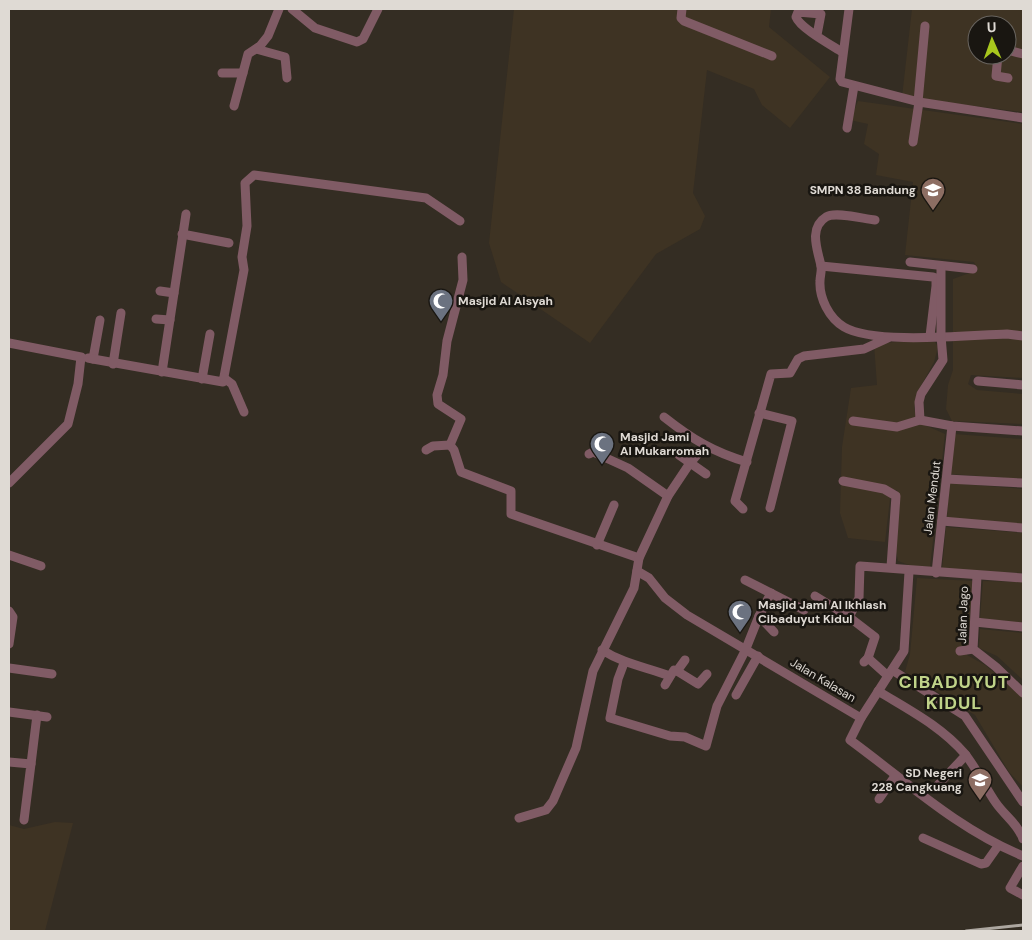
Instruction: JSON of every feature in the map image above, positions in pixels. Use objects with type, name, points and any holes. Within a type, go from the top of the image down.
[{"type":"street","points":[[234,106],[248,54],[256,49],[268,36],[279,9]]},
{"type":"street","points":[[292,9],[318,29],[357,42],[363,39],[378,9]]},
{"type":"street","points":[[849,9],[842,52],[840,78],[842,82],[919,102],[1023,118]]},
{"type":"street","points":[[682,13],[772,56]]},
{"type":"street","points":[[913,142],[919,102],[925,26]]},
{"type":"street","points":[[817,35],[842,52]]},
{"type":"street","points":[[256,49],[286,57],[287,78]]},
{"type":"street","points":[[997,65],[996,76],[1008,78]]},
{"type":"street","points":[[222,73],[243,74]]},
{"type":"street","points":[[847,128],[854,86]]},
{"type":"street","points":[[9,343],[113,364],[221,382],[224,378],[244,270],[242,257],[248,226],[245,183],[251,177],[268,176],[426,198],[460,221]]},
{"type":"street","points":[[162,372],[186,214]]},
{"type":"street","points":[[875,220],[833,214],[824,218],[818,225],[815,250],[821,266],[821,297],[835,318],[843,326],[855,331],[888,337],[1007,334],[1023,336]]},
{"type":"street","points":[[182,234],[229,243]]},
{"type":"street","points":[[450,445],[461,420],[438,404],[437,395],[443,375],[447,341],[463,280],[462,257]]},
{"type":"street","points":[[910,262],[973,269]]},
{"type":"street","points":[[821,266],[936,278],[930,336]]},
{"type":"street","points":[[920,420],[921,394],[943,360],[941,266]]},
{"type":"street","points":[[160,291],[174,293]]},
{"type":"street","points":[[113,364],[121,313]]},
{"type":"street","points":[[156,319],[170,320]]},
{"type":"street","points":[[93,359],[100,320]]},
{"type":"street","points":[[202,379],[210,334]]},
{"type":"street","points":[[743,509],[735,501],[748,462],[759,412],[773,372],[790,373],[798,359],[804,356],[864,349],[888,337]]},
{"type":"street","points":[[9,483],[68,424],[78,384],[81,357]]},
{"type":"street","points":[[224,378],[232,384],[244,412]]},
{"type":"street","points":[[978,381],[1023,385]]},
{"type":"street","points":[[759,412],[792,421],[770,508]]},
{"type":"street","points":[[664,417],[704,447],[721,455],[748,462]]},
{"type":"street","points":[[853,421],[897,426],[920,420],[952,426],[1023,432]]},
{"type":"street","name":"Jalan Mendut","points":[[936,573],[952,426]]},
{"type":"street","points":[[426,450],[433,446],[450,445]]},
{"type":"street","points":[[450,445],[456,455],[461,472],[512,491],[510,514],[639,558]]},
{"type":"street","points":[[519,818],[546,810],[553,801],[576,748],[593,671],[640,573],[636,564],[668,496],[690,463],[704,447]]},
{"type":"street","points":[[589,454],[593,452],[616,462],[668,496]]},
{"type":"street","points":[[679,456],[706,474]]},
{"type":"street","points":[[947,479],[1023,483]]},
{"type":"street","points":[[843,481],[884,489],[896,496],[891,567]]},
{"type":"street","points":[[597,545],[614,505]]},
{"type":"street","points":[[942,521],[1023,528]]},
{"type":"street","points":[[9,555],[40,566]]},
{"type":"street","points":[[849,617],[859,598],[860,566],[891,567],[909,572],[1023,578]]},
{"type":"street","name":"Jalan Kalasan","points":[[640,573],[687,615],[861,718],[904,651],[909,572]]},
{"type":"street","name":"Jalan Jago","points":[[977,576],[973,649],[996,666],[1023,693]]},
{"type":"street","points":[[745,580],[804,610]]},
{"type":"street","points":[[624,663],[618,680],[610,718],[670,736],[686,737],[706,746],[717,706],[746,651],[759,616],[770,594]]},
{"type":"street","points":[[815,596],[849,617],[875,638],[866,660],[965,716],[1023,802]]},
{"type":"street","points":[[9,611],[13,617],[9,644]]},
{"type":"street","points":[[759,616],[774,632]]},
{"type":"street","points":[[975,622],[1023,628]]},
{"type":"street","points":[[960,651],[973,649]]},
{"type":"street","points":[[602,650],[624,663],[674,674],[698,684],[707,674]]},
{"type":"street","points":[[736,695],[758,656]]},
{"type":"street","points":[[666,685],[685,660]]},
{"type":"street","points":[[9,668],[52,674]]},
{"type":"street","points":[[878,691],[941,730],[966,756],[998,805],[1019,828],[1023,839]]},
{"type":"street","points":[[9,712],[47,717]]},
{"type":"street","points":[[24,820],[37,715]]},
{"type":"street","points":[[861,718],[849,739],[922,798],[998,846],[1023,856]]},
{"type":"street","points":[[936,787],[966,756]]},
{"type":"street","points":[[9,762],[31,764]]},
{"type":"street","points":[[879,799],[896,776]]},
{"type":"street","points":[[924,838],[981,864],[986,863],[998,846]]},
{"type":"street","points":[[1023,866],[1010,888],[1023,895]]},
{"type":"shaded area","points":[[514,9],[771,9],[769,27],[830,77],[790,128],[762,105],[754,89],[707,70],[693,193],[705,216],[700,229],[656,254],[590,343],[501,282],[489,243]]},
{"type":"shaded area","points":[[912,9],[1023,9],[1023,112],[902,97]]},
{"type":"shaded area","points":[[858,101],[1023,124],[1023,378],[971,375],[968,384],[977,390],[1023,394],[1023,424],[952,421],[946,409],[948,385],[953,370],[953,279],[978,270],[974,262],[905,255],[913,182],[876,175],[879,154],[864,144],[868,124],[850,120]]},
{"type":"shaded area","points":[[906,341],[935,342],[938,347],[934,362],[917,393],[914,408],[918,422],[945,434],[930,567],[912,566],[898,561],[896,551],[900,500],[897,490],[891,490],[885,542],[848,538],[840,513],[842,447],[851,388],[877,385],[874,344]]},
{"type":"shaded area","points":[[954,434],[1023,439],[1023,479],[951,474]]},
{"type":"shaded area","points":[[949,483],[1023,489],[1023,530],[947,519]]},
{"type":"shaded area","points":[[946,527],[1023,533],[1023,573],[942,570]]},
{"type":"shaded area","points":[[917,578],[973,581],[967,655],[985,665],[1023,696],[1023,787],[1009,772],[975,715],[905,672],[910,654]]},
{"type":"shaded area","points":[[983,581],[1023,582],[1023,623],[980,618]]},
{"type":"shaded area","points":[[980,629],[1023,633],[1023,680],[997,656],[979,648]]},
{"type":"shaded area","points":[[55,822],[73,823],[45,931],[9,931],[9,825],[24,829]]},
{"type":"railway","points":[[966,931],[1023,925]]},
{"type":"place","name":"SMPN 38 Bandung","points":[[933,211]]},
{"type":"place","name":"Masjid Al Aisyah","points":[[441,322]]},
{"type":"place","name":"Masjid Jami Al Mukarromah","points":[[602,465]]},
{"type":"place","name":"Masjid Jami Al Ikhlash Cibaduyut Kidul","points":[[740,633]]},
{"type":"place","name":"SD Negeri 228 Cangkuang","points":[[980,801]]},
{"type":"district","name":"CIBADUYUT KIDUL","points":[[954,692]]}]
